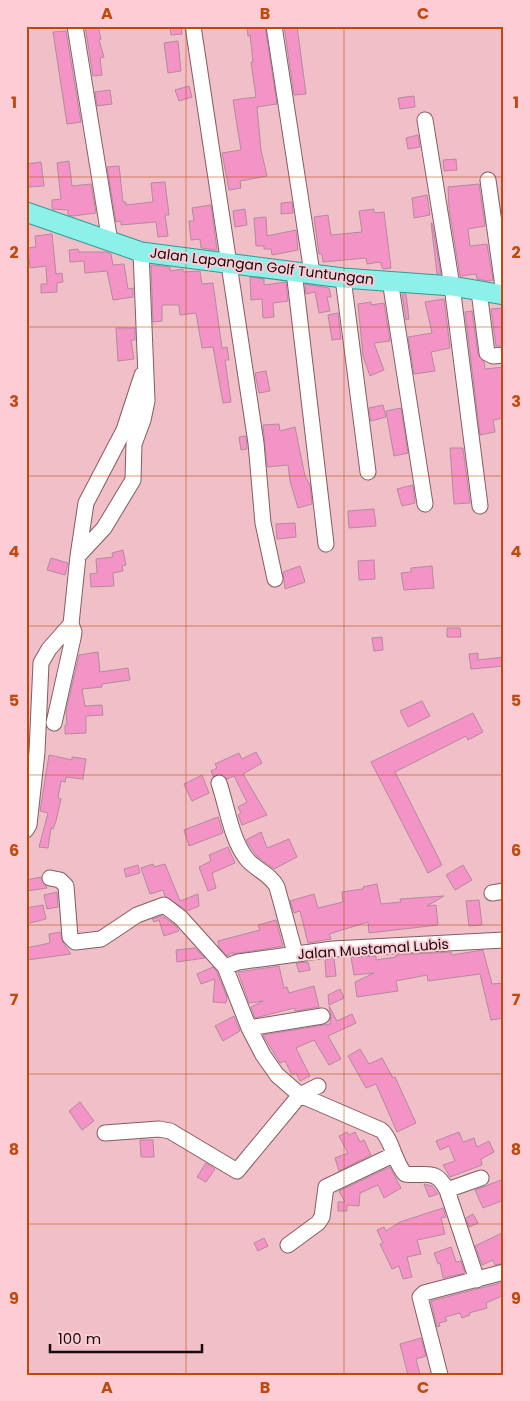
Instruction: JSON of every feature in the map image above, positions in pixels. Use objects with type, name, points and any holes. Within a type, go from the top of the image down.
[{"type":"main road","name":"Jalan Lapangan Golf Tuntungan","points":[[26,212],[141,252],[343,278],[452,286],[504,294]]},
{"type":"street","points":[[75,26],[110,242]]},
{"type":"street","points":[[193,26],[256,443],[263,523],[275,578]]},
{"type":"street","points":[[274,26],[303,272],[326,544]]},
{"type":"street","points":[[425,120],[452,286],[480,506]]},
{"type":"street","points":[[488,180],[504,294]]},
{"type":"street","points":[[78,556],[104,528],[133,480],[134,444],[143,420],[147,401],[144,368],[141,252]]},
{"type":"street","points":[[343,278],[368,472]]},
{"type":"street","points":[[390,280],[426,504]]},
{"type":"street","points":[[479,291],[487,353],[493,356],[504,355]]},
{"type":"street","points":[[54,723],[74,632],[71,624],[86,503],[124,430],[144,368]]},
{"type":"street","points":[[26,830],[29,825],[37,752],[41,663],[49,649],[71,624]]},
{"type":"street","points":[[219,783],[240,849],[252,865],[273,879],[277,887],[295,953]]},
{"type":"street","points":[[50,878],[60,880],[66,886],[70,937],[75,942],[101,939],[137,915],[164,904],[181,918],[225,967],[249,1028],[269,1065],[300,1095],[381,1130],[385,1134],[393,1155],[405,1174],[438,1176],[447,1190],[477,1280]]},
{"type":"street","name":"Jalan Mustamal Lubis","points":[[225,967],[238,962],[333,949],[504,940]]},
{"type":"street","points":[[249,1028],[322,1016]]},
{"type":"street","points":[[105,1133],[159,1129],[170,1131],[237,1171],[300,1095],[318,1086]]},
{"type":"street","points":[[288,1245],[318,1223],[322,1217],[326,1187],[393,1155]]},
{"type":"street","points":[[447,1190],[481,1178]]},
{"type":"street","points":[[440,1375],[420,1297],[424,1293],[504,1272]]},
{"type":"building","points":[[85,26],[98,26],[101,39],[99,40],[104,57],[100,58],[102,75],[93,76]]},
{"type":"building","points":[[170,26],[181,26],[182,34],[171,35]]},
{"type":"building","points":[[247,26],[265,26],[277,104],[257,107],[261,150],[267,176],[240,181],[241,188],[229,190],[222,153],[241,150],[233,100],[256,97],[251,62],[253,62],[250,35],[248,36]]},
{"type":"building","points":[[284,26],[297,26],[306,94],[294,95]]},
{"type":"building","points":[[66,31],[81,122],[67,124],[53,32]]},
{"type":"building","points":[[178,41],[181,71],[168,73],[164,43]]},
{"type":"building","points":[[189,86],[192,97],[179,101],[175,90]]},
{"type":"building","points":[[110,90],[112,104],[97,106],[95,92]]},
{"type":"building","points":[[414,96],[415,107],[400,109],[398,98]]},
{"type":"building","points":[[418,135],[420,147],[408,149],[406,138]]},
{"type":"building","points":[[456,159],[457,170],[444,171],[443,160]]},
{"type":"building","points":[[69,161],[72,186],[91,184],[96,213],[73,216],[68,215],[68,210],[52,209],[52,200],[61,199],[57,163]]},
{"type":"building","points":[[41,162],[44,186],[29,187],[26,164]]},
{"type":"building","points":[[119,166],[123,202],[126,202],[126,205],[153,202],[151,183],[165,182],[169,215],[165,215],[168,236],[158,237],[156,222],[121,225],[121,221],[116,222],[107,167]]},
{"type":"building","points":[[479,184],[485,226],[468,229],[470,246],[487,244],[493,280],[488,281],[477,279],[476,274],[460,276],[449,208],[448,187]]},
{"type":"building","points":[[427,195],[430,215],[414,218],[412,198]]},
{"type":"building","points":[[292,202],[293,213],[281,214],[281,203]]},
{"type":"building","points":[[211,205],[217,250],[201,248],[200,239],[191,240],[189,221],[194,221],[192,208]]},
{"type":"building","points":[[245,209],[247,225],[235,227],[233,211]]},
{"type":"building","points":[[374,209],[374,213],[384,212],[391,268],[383,269],[380,262],[367,264],[366,258],[323,262],[322,254],[319,254],[314,217],[328,215],[331,235],[362,232],[359,211]]},
{"type":"building","points":[[266,217],[267,236],[296,230],[298,250],[272,255],[271,249],[264,249],[264,246],[256,246],[254,218]]},
{"type":"building","points":[[432,223],[441,274],[437,274]]},
{"type":"building","points":[[52,234],[56,274],[62,273],[63,282],[57,283],[57,292],[41,293],[41,284],[47,284],[46,266],[30,268],[28,248],[36,247],[35,236]]},
{"type":"building","points":[[78,249],[79,252],[107,252],[111,254],[113,265],[124,264],[128,289],[133,288],[133,297],[113,300],[107,271],[85,273],[84,261],[70,262],[69,250]]},
{"type":"building","points":[[151,265],[170,267],[170,271],[183,269],[183,272],[200,271],[202,284],[213,283],[222,348],[227,347],[229,360],[225,360],[231,402],[223,403],[213,347],[202,348],[196,313],[180,315],[179,305],[162,305],[162,321],[153,322]]},
{"type":"building","points":[[250,277],[264,279],[264,285],[286,282],[288,301],[273,303],[274,317],[263,318],[262,299],[251,300]]},
{"type":"building","points":[[305,284],[329,288],[331,297],[327,297],[330,311],[319,313],[315,292],[306,294]]},
{"type":"building","points":[[402,294],[406,294],[409,319],[406,320]]},
{"type":"building","points":[[444,299],[450,348],[431,352],[435,371],[414,374],[408,337],[432,333],[425,302]]},
{"type":"building","points":[[371,302],[371,305],[384,303],[390,341],[374,343],[384,370],[370,376],[363,356],[358,304]]},
{"type":"building","points":[[504,308],[504,346],[496,346],[491,309]]},
{"type":"building","points":[[472,311],[478,354],[484,362],[485,369],[504,367],[504,418],[493,420],[495,432],[480,435],[465,312]]},
{"type":"building","points":[[338,313],[341,339],[332,340],[328,315]]},
{"type":"building","points":[[116,328],[135,328],[135,340],[131,340],[134,359],[118,361]]},
{"type":"building","points":[[266,371],[270,391],[259,393],[255,373]]},
{"type":"building","points":[[383,405],[386,417],[371,421],[369,408]]},
{"type":"building","points":[[401,408],[408,453],[394,456],[386,411]]},
{"type":"building","points":[[279,424],[280,431],[295,427],[305,476],[310,485],[312,504],[298,508],[290,481],[288,465],[267,467],[263,425]]},
{"type":"building","points":[[246,436],[247,449],[241,450],[239,437]]},
{"type":"building","points":[[450,448],[463,448],[470,503],[454,504]]},
{"type":"building","points":[[413,485],[415,503],[402,506],[397,489]]},
{"type":"building","points":[[374,509],[376,526],[349,528],[348,511]]},
{"type":"building","points":[[295,523],[296,537],[277,539],[276,524]]},
{"type":"building","points":[[123,550],[126,565],[122,566],[123,571],[113,573],[114,586],[91,587],[90,574],[97,573],[96,559],[113,557],[112,553]]},
{"type":"building","points":[[51,558],[68,563],[65,575],[47,570]]},
{"type":"building","points":[[374,560],[375,579],[359,580],[358,561]]},
{"type":"building","points":[[300,566],[305,582],[285,589],[283,572]]},
{"type":"building","points":[[432,566],[434,588],[404,590],[401,573],[411,572],[411,568]]},
{"type":"building","points":[[447,628],[460,628],[461,637],[447,637]]},
{"type":"building","points":[[382,637],[383,650],[374,651],[372,638]]},
{"type":"building","points":[[98,652],[100,672],[128,668],[130,680],[102,684],[102,687],[82,689],[85,706],[102,705],[103,715],[86,716],[86,733],[65,734],[65,725],[67,725],[66,711],[79,655]]},
{"type":"building","points":[[478,653],[478,660],[504,657],[504,666],[471,669],[469,654]]},
{"type":"building","points":[[422,701],[430,716],[408,727],[400,711]]},
{"type":"building","points":[[473,713],[483,732],[468,740],[466,736],[395,772],[442,865],[428,873],[371,762]]},
{"type":"building","points":[[256,752],[262,763],[243,774],[267,815],[242,825],[238,815],[241,813],[238,807],[247,802],[234,776],[227,779],[221,774],[213,776],[211,771],[217,768],[215,764],[239,753],[242,759]]},
{"type":"building","points":[[49,755],[72,760],[72,757],[86,759],[83,779],[66,777],[65,782],[61,781],[58,798],[61,799],[56,821],[53,829],[51,828],[48,848],[39,847],[48,813],[40,811]]},
{"type":"building","points":[[202,775],[209,793],[192,801],[184,784]]},
{"type":"building","points":[[218,817],[223,833],[189,846],[184,830]]},
{"type":"building","points":[[261,832],[267,848],[289,839],[297,857],[274,869],[256,855],[246,840]]},
{"type":"building","points":[[228,847],[235,863],[212,873],[216,888],[208,891],[199,867],[211,861],[209,855]]},
{"type":"building","points":[[153,864],[154,867],[165,864],[180,901],[198,894],[199,906],[187,911],[165,896],[163,890],[150,894],[141,868]]},
{"type":"building","points":[[138,865],[140,873],[126,877],[124,869]]},
{"type":"building","points":[[463,865],[472,880],[455,890],[446,875]]},
{"type":"building","points":[[41,877],[47,888],[26,891],[26,880]]},
{"type":"building","points":[[377,884],[381,904],[401,902],[400,899],[444,896],[427,906],[436,905],[438,925],[369,933],[368,922],[329,934],[331,939],[308,943],[300,911],[294,913],[290,901],[314,894],[318,908],[343,902],[342,892],[363,889],[363,887]]},
{"type":"building","points":[[57,892],[58,907],[47,909],[44,895]]},
{"type":"building","points":[[479,900],[482,925],[469,926],[466,901]]},
{"type":"building","points":[[43,905],[46,919],[26,924],[26,908]]},
{"type":"building","points":[[162,916],[175,925],[179,931],[164,936],[159,920],[154,922],[152,919]]},
{"type":"building","points":[[276,920],[283,946],[233,954],[233,952],[227,956],[219,947],[218,941],[260,930],[258,925]]},
{"type":"building","points":[[60,932],[63,943],[71,954],[27,960],[26,948],[50,943],[49,934]]},
{"type":"building","points":[[195,948],[205,958],[177,962],[176,950]]},
{"type":"building","points":[[483,950],[492,984],[504,983],[504,1018],[491,1020],[480,974],[428,981],[427,975],[396,981],[398,991],[357,997],[355,982],[374,973],[354,975],[351,957],[376,956],[376,960],[396,957],[396,955],[451,952],[452,955]]},
{"type":"building","points":[[334,958],[336,976],[326,977],[325,960]]},
{"type":"building","points":[[308,962],[310,970],[299,972],[296,963]]},
{"type":"building","points":[[279,966],[284,988],[287,987],[289,993],[314,986],[319,1007],[295,1011],[294,1008],[255,1018],[251,1007],[263,1001],[249,1003],[238,972]]},
{"type":"building","points":[[213,967],[217,972],[227,997],[226,1003],[213,1002],[215,979],[201,984],[197,974]]},
{"type":"building","points":[[340,989],[344,998],[329,1005],[328,995]]},
{"type":"building","points":[[329,1006],[337,1021],[352,1014],[356,1023],[328,1036],[341,1059],[329,1065],[314,1040],[296,1048],[310,1076],[300,1081],[296,1073],[292,1075],[285,1061],[280,1063],[263,1035],[330,1024]]},
{"type":"building","points":[[234,1016],[240,1031],[223,1041],[215,1026]]},
{"type":"building","points":[[360,1049],[369,1064],[382,1058],[393,1078],[395,1077],[416,1123],[397,1132],[376,1084],[366,1088],[348,1056]]},
{"type":"building","points":[[80,1102],[94,1121],[82,1130],[69,1111]]},
{"type":"building","points":[[347,1132],[349,1135],[355,1132],[360,1142],[364,1140],[371,1155],[339,1171],[335,1158],[348,1153],[339,1136]]},
{"type":"building","points":[[459,1132],[463,1142],[474,1138],[477,1147],[489,1141],[494,1152],[481,1159],[482,1165],[450,1177],[443,1165],[455,1161],[449,1146],[440,1150],[436,1141]]},
{"type":"building","points":[[140,1140],[153,1140],[154,1157],[141,1157]]},
{"type":"building","points":[[206,1163],[215,1169],[206,1182],[197,1177]]},
{"type":"building","points":[[390,1167],[401,1188],[384,1198],[378,1185],[360,1193],[359,1206],[347,1205],[347,1211],[338,1211],[338,1202],[345,1202],[339,1191]]},
{"type":"building","points":[[501,1180],[504,1188],[504,1200],[483,1208],[475,1190]]},
{"type":"building","points":[[424,1184],[432,1186],[438,1194],[429,1197]]},
{"type":"building","points":[[443,1208],[446,1217],[441,1218],[445,1234],[417,1240],[421,1254],[407,1257],[412,1277],[403,1279],[399,1266],[392,1269],[380,1244],[383,1243],[377,1230],[384,1227],[386,1231],[400,1222]]},
{"type":"building","points":[[473,1214],[478,1223],[469,1227],[466,1218]]},
{"type":"building","points":[[504,1232],[504,1263],[495,1265],[493,1260],[482,1265],[475,1246]]},
{"type":"building","points":[[264,1238],[268,1246],[258,1251],[254,1243]]},
{"type":"building","points":[[451,1247],[456,1262],[461,1261],[465,1273],[443,1278],[440,1263],[438,1264],[434,1253]]},
{"type":"building","points":[[504,1282],[504,1295],[486,1303],[487,1308],[469,1313],[470,1315],[462,1318],[460,1313],[445,1317],[447,1321],[439,1323],[440,1326],[437,1327],[431,1301]]},
{"type":"building","points":[[421,1338],[426,1356],[416,1359],[420,1375],[408,1375],[400,1344]]}]
